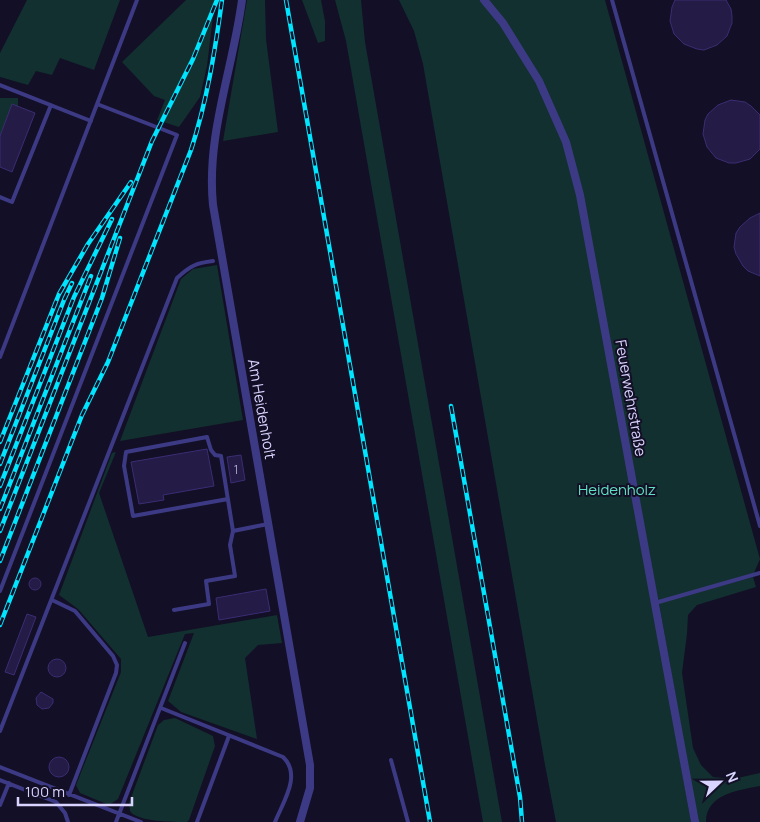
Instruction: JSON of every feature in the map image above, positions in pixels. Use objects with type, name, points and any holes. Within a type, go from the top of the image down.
[{"type":"street","name":"Am Heidenholt","points":[[242,0],[237,34],[215,136],[211,188],[310,764],[310,788],[300,822]]},
{"type":"street","name":"Feuerwehrstraße","points":[[484,0],[502,23],[540,81],[566,142],[580,195],[695,822]]},
{"type":"lane","points":[[0,357],[137,0]]},
{"type":"lane","points":[[612,0],[760,526]]},
{"type":"lane","points":[[0,86],[91,121]]},
{"type":"lane","points":[[0,592],[177,135],[97,104]]},
{"type":"lane","points":[[0,197],[12,202],[51,105]]},
{"type":"lane","points":[[0,731],[177,278],[188,267],[214,261]]},
{"type":"lane","points":[[174,610],[209,604],[206,580],[235,576],[230,545],[233,531],[228,499],[221,456],[215,455],[211,450],[207,437],[126,452],[124,466],[133,516],[228,499]]},
{"type":"lane","points":[[233,531],[268,524]]},
{"type":"lane","points":[[655,603],[760,573]]},
{"type":"lane","points":[[52,600],[75,611],[113,656],[117,665],[116,673],[69,795]]},
{"type":"lane","points":[[116,822],[185,643]]},
{"type":"lane","points":[[161,708],[283,757],[290,766],[292,773],[275,822]]},
{"type":"lane","points":[[197,822],[229,736]]},
{"type":"lane","points":[[391,760],[408,822]]},
{"type":"lane","points":[[0,767],[141,822]]},
{"type":"lane","points":[[0,780],[56,802],[65,814],[68,822]]},
{"type":"lane","points":[[0,805],[9,784]]},
{"type":"green space","points":[[27,0],[120,0],[94,70],[60,58],[52,75],[36,71],[28,85],[0,77],[0,53]]},
{"type":"green space","points":[[186,0],[215,0],[207,66],[200,97],[179,127],[157,120],[165,100],[154,96],[122,62]]},
{"type":"green space","points":[[247,0],[265,0],[266,39],[278,132],[223,141]]},
{"type":"green space","points":[[302,0],[321,0],[325,21],[325,41],[318,43]]},
{"type":"green space","points":[[335,0],[361,0],[365,42],[502,822],[483,822],[346,41]]},
{"type":"green space","name":"Heidenholz","points":[[399,0],[605,0],[760,559],[754,573],[652,603],[691,822],[556,822],[423,64],[414,31]]},
{"type":"green space","points":[[0,98],[18,98],[18,107],[12,105],[0,136]]},
{"type":"green space","points":[[217,265],[243,420],[120,441],[181,279],[193,269]]},
{"type":"green space","points":[[116,452],[99,493],[148,637],[277,615],[282,643],[258,645],[245,658],[257,739],[181,712],[168,701],[194,633],[185,634],[118,799],[109,805],[80,793],[76,785],[121,672],[121,659],[78,609],[59,595],[112,453]]},
{"type":"green space","points":[[753,577],[756,587],[697,605],[688,615],[682,673],[693,748],[701,765],[713,777],[733,779],[760,773],[760,786],[743,789],[718,799],[711,805],[707,813],[706,822],[698,822],[659,603]]},
{"type":"green space","points":[[175,718],[213,736],[215,746],[189,820],[187,822],[165,821],[134,815],[130,811],[129,803],[158,725],[164,720]]},
{"type":"building","points":[[675,0],[726,0],[731,9],[732,16],[732,23],[727,36],[717,45],[704,50],[684,44],[674,34],[670,21]]},
{"type":"building","points":[[731,100],[745,102],[760,115],[760,149],[750,159],[736,163],[729,163],[716,158],[707,147],[703,134],[708,114],[718,105]]},
{"type":"building","points":[[12,104],[35,113],[12,172],[0,167],[0,136]]},
{"type":"building","points":[[760,213],[760,276],[748,271],[743,266],[734,247],[736,233],[740,227],[750,218]]},
{"type":"building","points":[[207,449],[214,486],[163,495],[164,500],[139,504],[131,462]]},
{"type":"building","points":[[241,455],[245,480],[231,483],[227,457]]},
{"type":"building","points":[[37,578],[40,579],[40,589],[33,590],[30,589],[29,582],[30,579]]},
{"type":"building","points":[[266,589],[270,611],[219,620],[216,598]]},
{"type":"building","points":[[27,614],[36,617],[14,675],[5,672]]},
{"type":"building","points":[[57,659],[63,662],[66,668],[63,674],[57,677],[51,674],[48,668],[51,662]]},
{"type":"building","points":[[41,692],[53,699],[53,703],[49,708],[42,709],[37,705],[36,698]]},
{"type":"building","points":[[55,757],[63,757],[69,763],[69,771],[63,777],[55,777],[49,771],[49,763]]},
{"type":"railway","points":[[0,531],[152,141],[193,59],[217,0]]},
{"type":"railway","points":[[0,625],[82,415],[108,362],[191,150],[210,76],[222,0]]},
{"type":"railway","points":[[286,0],[430,822]]},
{"type":"railway","points":[[0,442],[59,294],[88,244],[131,182]]},
{"type":"railway","points":[[0,486],[74,297],[112,219]]},
{"type":"railway","points":[[0,561],[102,298],[120,238]]},
{"type":"railway","points":[[0,509],[91,276]]},
{"type":"railway","points":[[0,464],[72,283]]},
{"type":"railway","points":[[451,406],[520,797],[522,822]]}]
